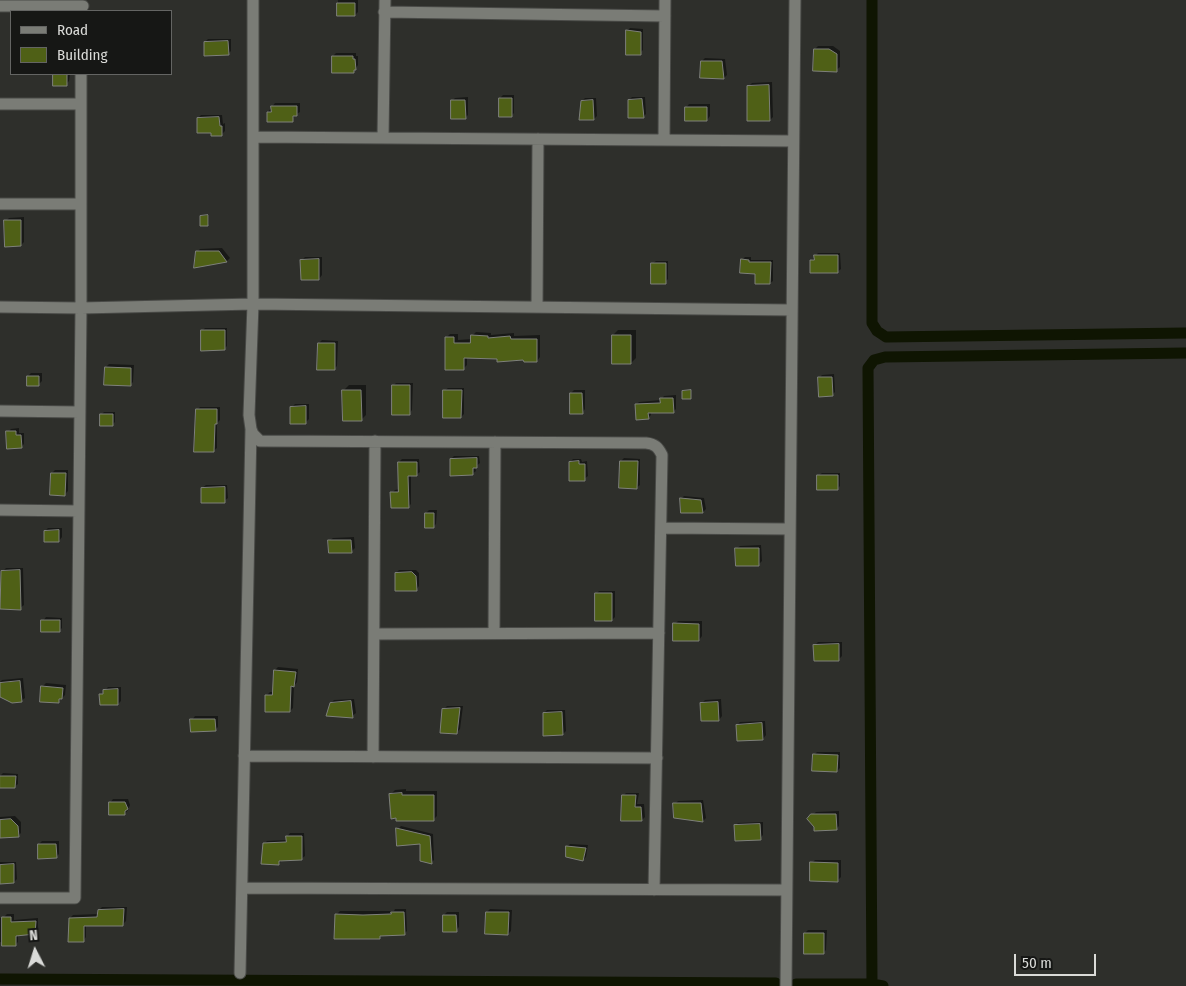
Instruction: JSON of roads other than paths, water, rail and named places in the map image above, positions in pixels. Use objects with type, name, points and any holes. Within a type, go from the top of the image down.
[{"type":"street","points":[[240,972],[249,415],[253,304],[253,0]]},
{"type":"street","points":[[383,138],[385,0]]},
{"type":"street","points":[[664,140],[665,0]]},
{"type":"street","points":[[786,986],[795,0]]},
{"type":"street","points":[[0,6],[83,6]]},
{"type":"street","points":[[384,12],[665,16]]},
{"type":"street","points":[[0,898],[75,898],[81,308],[81,75]]},
{"type":"street","points":[[0,104],[80,104]]},
{"type":"street","points":[[253,137],[793,141]]},
{"type":"street","points":[[537,306],[538,139]]},
{"type":"street","points":[[0,204],[81,204]]},
{"type":"street","points":[[0,307],[81,308],[253,304],[792,310]]},
{"type":"street","points":[[0,411],[80,412]]},
{"type":"street","points":[[250,429],[260,440],[653,444],[659,449],[662,456],[654,890]]},
{"type":"street","points":[[373,757],[375,441]]},
{"type":"street","points":[[494,633],[495,442]]},
{"type":"street","points":[[0,510],[79,511]]},
{"type":"street","points":[[661,528],[789,529]]},
{"type":"street","points":[[374,634],[659,633]]},
{"type":"street","points":[[244,756],[657,758]]},
{"type":"street","points":[[242,888],[786,890]]},
{"type":"waterway","points":[[872,0],[872,323],[877,331],[886,337],[1186,333]]},
{"type":"waterway","points":[[872,984],[868,368],[874,360],[885,357],[1186,353]]},
{"type":"waterway","points":[[0,979],[776,983]]},
{"type":"waterway","points":[[796,984],[872,984],[883,986]]}]
